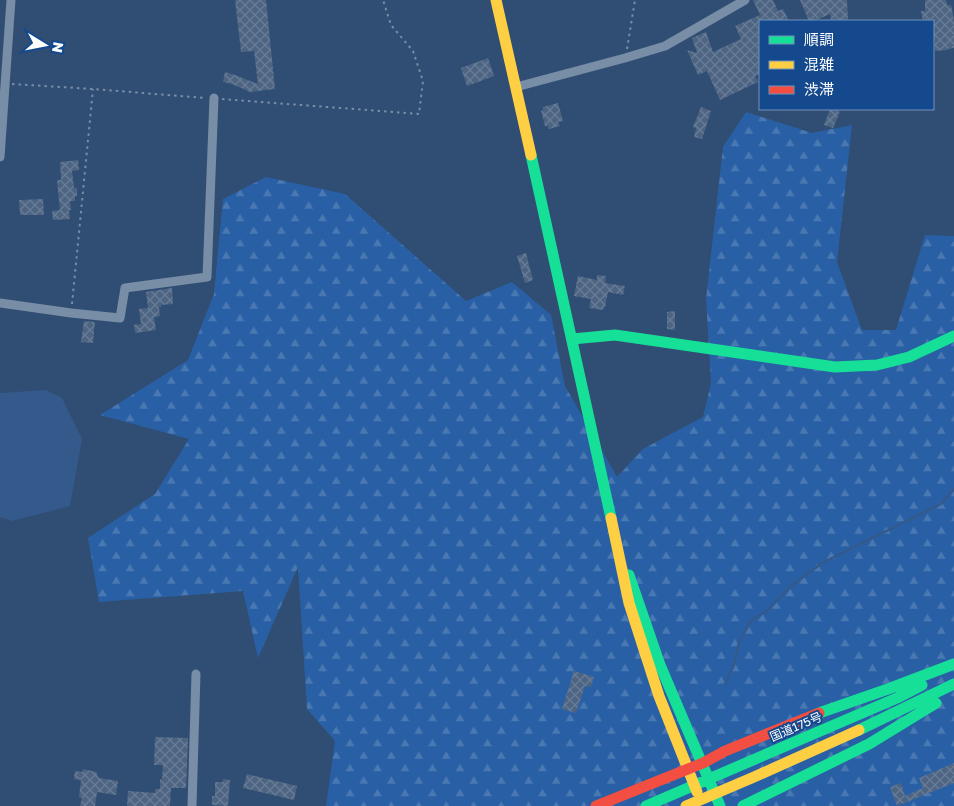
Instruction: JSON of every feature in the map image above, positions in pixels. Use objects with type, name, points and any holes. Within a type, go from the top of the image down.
[{"type":"main road","points":[[496,0],[629,603],[659,696],[703,806]]},
{"type":"main road","points":[[572,339],[615,335],[835,367],[877,365],[909,357],[954,336]]},
{"type":"main road","points":[[613,530],[660,665],[720,806]]},
{"type":"main road","points":[[596,806],[834,707],[954,664]]},
{"type":"main road","name":"国道175号","points":[[646,806],[897,698],[954,669]]},
{"type":"main road","points":[[686,806],[812,751],[954,684]]},
{"type":"main road","points":[[742,806],[869,744],[954,691]]},
{"type":"street","points":[[0,157],[11,0]]},
{"type":"street","points":[[516,87],[665,46],[745,0]]},
{"type":"street","points":[[0,303],[120,318],[124,288],[207,277],[214,98]]},
{"type":"street","points":[[192,806],[196,674]]},
{"type":"path","points":[[383,0],[391,25],[413,52],[423,81],[420,114]]},
{"type":"path","points":[[625,58],[635,0]]},
{"type":"path","points":[[71,313],[93,89]]},
{"type":"green space","points":[[746,112],[812,133],[852,125],[837,262],[862,330],[896,330],[925,235],[954,236],[954,806],[326,806],[335,741],[307,709],[298,567],[258,658],[243,591],[99,602],[88,538],[155,494],[189,439],[100,415],[188,360],[214,294],[223,199],[266,177],[345,194],[466,301],[512,282],[551,315],[565,386],[617,477],[643,449],[703,417],[711,383],[706,299],[723,147]]},
{"type":"shaded area","points":[[46,390],[62,398],[82,439],[70,506],[12,521],[0,517],[0,393]]},
{"type":"building","points":[[235,0],[266,0],[275,89],[250,92],[223,82],[225,72],[258,84],[254,51],[241,52]]},
{"type":"building","points":[[753,0],[773,0],[778,11],[783,9],[788,20],[759,20],[759,74],[755,76],[758,82],[720,100],[707,71],[698,75],[687,50],[697,53],[692,38],[706,32],[713,52],[741,39],[735,26],[760,15]]},
{"type":"building","points":[[800,0],[847,0],[848,20],[831,20],[830,14],[816,20],[809,20]]},
{"type":"building","points":[[925,0],[946,0],[947,5],[951,5],[954,20],[954,48],[935,51],[934,20],[923,20],[921,11],[925,11]]},
{"type":"building","points":[[488,58],[494,76],[467,86],[461,68]]},
{"type":"building","points":[[558,103],[563,121],[558,122],[560,126],[549,129],[548,126],[545,126],[541,111],[543,107]]},
{"type":"building","points":[[701,107],[711,111],[702,139],[694,137],[696,128],[693,127]]},
{"type":"building","points":[[830,110],[838,110],[840,112],[833,128],[824,125]]},
{"type":"building","points":[[78,160],[79,170],[72,171],[74,188],[77,188],[77,196],[75,196],[75,201],[70,201],[70,219],[53,220],[52,211],[60,210],[57,180],[61,180],[60,162]]},
{"type":"building","points":[[43,199],[44,215],[20,215],[19,200]]},
{"type":"building","points":[[526,253],[533,280],[525,283],[517,256]]},
{"type":"building","points":[[597,275],[606,276],[605,283],[625,286],[623,295],[608,292],[603,310],[589,308],[591,299],[574,296],[578,276],[597,280]]},
{"type":"building","points":[[172,288],[173,304],[161,305],[159,307],[160,316],[154,317],[156,330],[135,333],[134,325],[141,324],[139,309],[148,308],[146,292]]},
{"type":"building","points":[[675,311],[675,330],[667,329],[667,312]]},
{"type":"building","points":[[84,321],[95,322],[93,343],[81,342]]},
{"type":"building","points":[[574,671],[594,677],[591,687],[585,686],[576,713],[562,709]]},
{"type":"building","points":[[155,737],[188,738],[186,788],[171,788],[170,806],[127,806],[128,791],[155,793],[155,789],[160,789],[163,765],[154,765]]},
{"type":"building","points":[[954,763],[954,783],[897,806],[890,787],[901,783],[905,796],[923,788],[919,778]]},
{"type":"building","points":[[83,769],[96,772],[99,778],[118,781],[116,795],[97,792],[95,806],[80,806],[82,798],[79,797],[81,780],[74,779],[75,771],[82,772]]},
{"type":"building","points":[[247,774],[297,786],[294,800],[243,788]]},
{"type":"building","points":[[223,779],[230,780],[228,806],[212,805],[212,796],[215,796],[215,782],[223,782]]},
{"type":"waterway","points":[[725,684],[734,665],[739,642],[751,621],[768,610],[790,587],[822,563],[941,504],[954,489]]},
{"type":"traffic: fast","points":[[531,155],[611,518]]},
{"type":"traffic: fast","points":[[572,339],[615,335],[835,367],[877,365],[909,357],[954,336]]},
{"type":"traffic: fast","points":[[629,575],[660,665],[720,806]]},
{"type":"traffic: fast","points":[[819,713],[954,664]]},
{"type":"traffic: fast","points":[[859,730],[954,684]]},
{"type":"traffic: fast","points":[[646,806],[897,698],[922,685]]},
{"type":"traffic: fast","points":[[743,806],[869,744],[936,703]]},
{"type":"traffic: slow","points":[[496,0],[531,155]]},
{"type":"traffic: slow","points":[[611,518],[629,603],[659,696],[697,792]]},
{"type":"traffic: slow","points":[[686,806],[859,730]]},
{"type":"traffic: jam","points":[[596,806],[819,713]]}]
